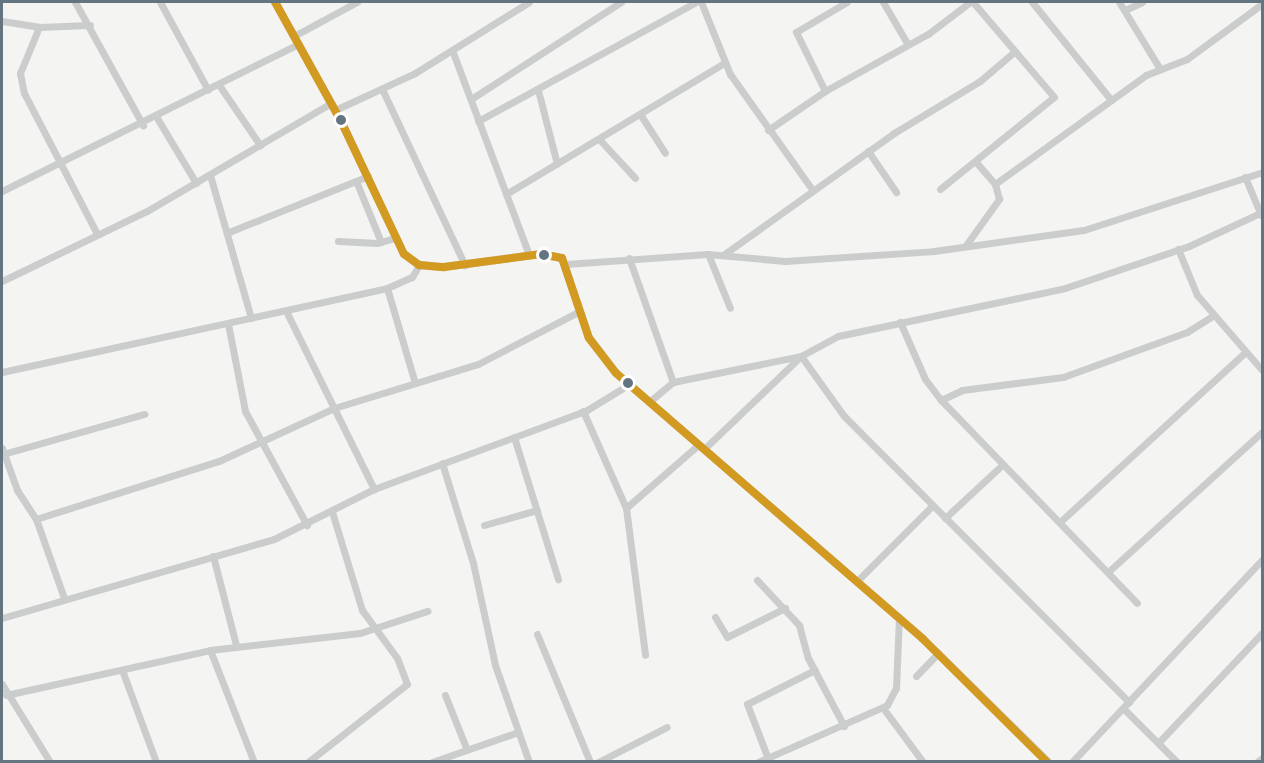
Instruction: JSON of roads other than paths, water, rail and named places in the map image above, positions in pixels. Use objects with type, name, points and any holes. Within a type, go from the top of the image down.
[{"type":"street","points":[[75,2],[143,125]]},
{"type":"street","points":[[160,2],[208,90]]},
{"type":"street","points":[[275,2],[333,106],[368,176],[395,238],[419,265],[465,265],[529,255],[556,254],[566,264],[578,312],[597,351],[628,385],[858,580],[938,653],[1048,762]]},
{"type":"street","points":[[2,191],[143,125],[219,85],[357,2]]},
{"type":"street","points":[[471,99],[621,2]]},
{"type":"street","points":[[478,121],[696,2]]},
{"type":"street","points":[[701,2],[724,63],[768,130],[813,191]]},
{"type":"street","points":[[825,91],[796,32],[847,2]]},
{"type":"street","points":[[883,2],[907,43]]},
{"type":"street","points":[[768,130],[825,91],[907,43],[928,34],[971,2],[1054,97],[940,189]]},
{"type":"street","points":[[1032,2],[1111,100]]},
{"type":"street","points":[[1119,2],[1160,69]]},
{"type":"street","points":[[1125,10],[1142,2]]},
{"type":"street","points":[[2,281],[196,183],[333,106],[382,89],[452,50],[525,3]]},
{"type":"street","points":[[994,184],[1111,100],[1160,69],[1187,59],[1263,4]]},
{"type":"street","points":[[2,21],[39,27],[90,26]]},
{"type":"street","points":[[39,27],[23,64],[22,82],[60,164],[97,234]]},
{"type":"street","points":[[452,50],[529,255]]},
{"type":"street","points":[[723,255],[868,151],[980,81],[1015,51]]},
{"type":"street","points":[[506,194],[724,63]]},
{"type":"street","points":[[219,85],[260,145]]},
{"type":"street","points":[[382,89],[465,265]]},
{"type":"street","points":[[538,90],[557,164]]},
{"type":"street","points":[[640,114],[665,153]]},
{"type":"street","points":[[157,118],[196,183]]},
{"type":"street","points":[[599,139],[634,178]]},
{"type":"street","points":[[868,151],[896,192]]},
{"type":"street","points":[[966,245],[997,207],[994,184],[975,161]]},
{"type":"street","points":[[566,264],[708,254],[785,261],[966,245],[1084,230],[1263,172]]},
{"type":"street","points":[[210,175],[229,232],[251,318]]},
{"type":"street","points":[[229,232],[368,176]]},
{"type":"street","points":[[626,508],[701,447],[801,356],[838,336],[1065,288],[1178,249],[1261,215],[1245,177]]},
{"type":"street","points":[[356,181],[381,242]]},
{"type":"street","points":[[338,241],[381,242],[395,238]]},
{"type":"street","points":[[1178,249],[1213,315],[1243,354],[1263,370]]},
{"type":"street","points":[[708,254],[730,308]]},
{"type":"street","points":[[629,258],[673,382]]},
{"type":"street","points":[[2,372],[387,288],[412,277],[419,265]]},
{"type":"street","points":[[387,288],[415,383]]},
{"type":"street","points":[[286,310],[374,489]]},
{"type":"street","points":[[36,519],[219,461],[334,408],[478,364],[578,312]]},
{"type":"street","points":[[941,400],[969,389],[1063,377],[1187,332],[1213,315]]},
{"type":"street","points":[[900,322],[921,372],[941,400],[1001,466],[1061,521],[1137,603]]},
{"type":"street","points":[[228,324],[245,411],[307,525]]},
{"type":"street","points":[[1061,521],[1243,354]]},
{"type":"street","points":[[649,402],[673,382],[801,356]]},
{"type":"street","points":[[801,356],[844,416],[1129,702]]},
{"type":"street","points":[[2,618],[213,556],[307,525],[374,489],[583,411],[628,385]]},
{"type":"street","points":[[583,411],[626,508],[645,655]]},
{"type":"street","points":[[64,598],[36,519],[2,451],[144,414]]},
{"type":"street","points":[[1108,572],[1263,432]]},
{"type":"street","points":[[514,437],[558,579]]},
{"type":"street","points":[[442,463],[473,562],[495,665],[529,762]]},
{"type":"street","points":[[945,518],[1001,466]]},
{"type":"street","points":[[858,580],[932,506]]},
{"type":"street","points":[[484,525],[537,510]]},
{"type":"street","points":[[308,762],[407,684],[397,658],[372,629],[332,512]]},
{"type":"street","points":[[213,556],[236,645]]},
{"type":"street","points":[[1072,762],[1263,560]]},
{"type":"street","points":[[758,580],[799,625],[815,670],[844,726]]},
{"type":"street","points":[[716,617],[727,637],[785,608]]},
{"type":"street","points":[[6,695],[236,645],[372,629],[427,611]]},
{"type":"street","points":[[758,762],[767,756],[883,708],[896,688],[899,617]]},
{"type":"street","points":[[1159,742],[1263,633]]},
{"type":"street","points":[[537,634],[590,762]]},
{"type":"street","points":[[210,650],[254,762]]},
{"type":"street","points":[[916,676],[938,653]]},
{"type":"street","points":[[122,670],[156,762]]},
{"type":"street","points":[[767,756],[747,704],[815,670]]},
{"type":"street","points":[[2,684],[6,695],[50,762]]},
{"type":"street","points":[[445,695],[467,750]]},
{"type":"street","points":[[883,708],[923,762]]},
{"type":"street","points":[[1124,709],[1177,762]]},
{"type":"street","points":[[598,762],[667,727]]},
{"type":"street","points":[[432,762],[518,732]]},
{"type":"street","points":[[911,762],[916,754]]},
{"type":"street","points":[[1257,762],[1263,758]]}]
